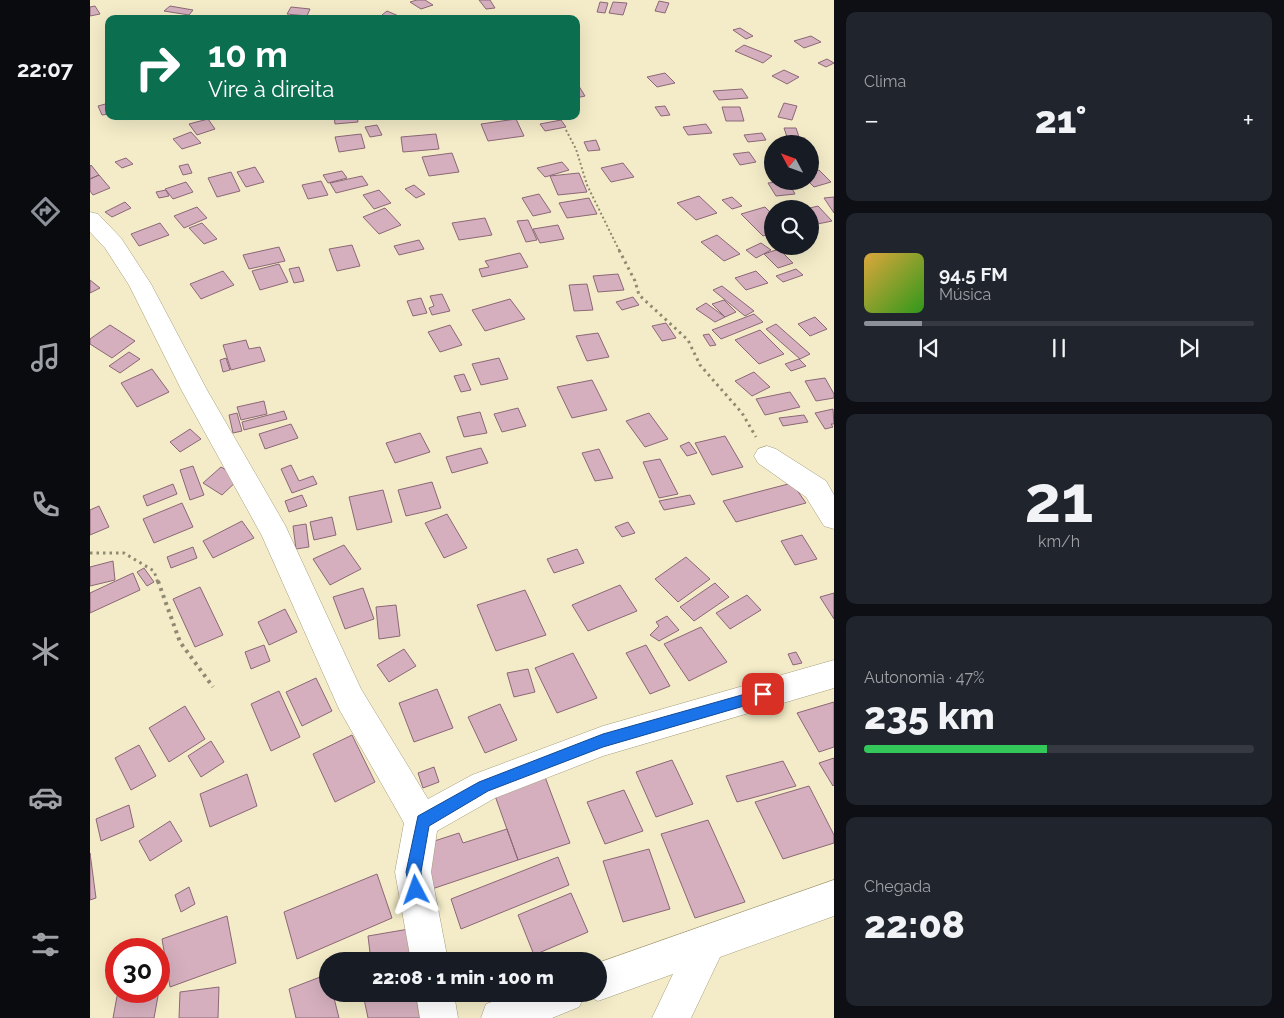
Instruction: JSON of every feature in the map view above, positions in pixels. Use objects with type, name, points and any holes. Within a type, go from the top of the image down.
[{"type":"street","points":[[90,219],[113,243],[140,284],[275,534],[350,699],[422,821],[413,872],[427,952]]},
{"type":"street","points":[[767,456],[816,490],[834,518]]},
{"type":"street","points":[[422,821],[484,786],[603,741],[834,674]]},
{"type":"street","points":[[607,979],[834,898]]},
{"type":"street","points":[[671,1018],[708,942]]},
{"type":"street","points":[[436,1002],[439,1018]]},
{"type":"street","points":[[500,1018],[544,1002]]},
{"type":"path","points":[[566,130],[576,149],[587,185],[635,281],[639,294],[688,340],[700,365],[742,413],[767,456]]},
{"type":"path","points":[[90,553],[124,553],[154,571],[180,642],[213,687]]},
{"type":"building","points":[[425,0],[433,5],[421,9],[410,2]]},
{"type":"building","points":[[479,0],[490,0],[495,8],[486,9]]},
{"type":"building","points":[[659,1],[669,3],[665,13],[655,11]]},
{"type":"building","points":[[600,2],[608,3],[605,13],[597,12]]},
{"type":"building","points":[[613,2],[627,3],[623,15],[609,13]]},
{"type":"building","points":[[95,6],[100,14],[90,16],[90,7]]},
{"type":"building","points":[[170,6],[193,10],[189,15],[164,11]]},
{"type":"building","points":[[291,7],[310,9],[307,15],[287,14]]},
{"type":"building","points":[[387,11],[396,15],[382,15]]},
{"type":"building","points":[[740,28],[753,36],[746,39],[733,30]]},
{"type":"building","points":[[811,36],[821,42],[804,48],[794,41]]},
{"type":"building","points":[[744,45],[772,56],[763,63],[735,51]]},
{"type":"building","points":[[827,59],[834,63],[826,67],[818,63]]},
{"type":"building","points":[[784,70],[799,77],[787,84],[772,76]]},
{"type":"building","points":[[665,73],[675,83],[657,87],[647,77]]},
{"type":"building","points":[[580,88],[585,96],[580,97]]},
{"type":"building","points":[[742,89],[748,98],[719,100],[713,91]]},
{"type":"building","points":[[784,103],[797,106],[792,120],[778,117]]},
{"type":"building","points":[[105,104],[105,115],[102,115],[98,106]]},
{"type":"building","points":[[665,106],[670,115],[661,116],[655,107]]},
{"type":"building","points":[[722,107],[740,107],[744,121],[726,121]]},
{"type":"building","points":[[209,120],[215,129],[197,135],[189,124]]},
{"type":"building","points":[[334,120],[358,120],[358,122],[335,124]]},
{"type":"building","points":[[516,120],[524,136],[488,141],[481,124]]},
{"type":"building","points":[[561,120],[566,127],[545,131],[540,124]]},
{"type":"building","points":[[706,124],[712,133],[688,135],[683,127]]},
{"type":"building","points":[[377,125],[382,135],[370,137],[365,127]]},
{"type":"building","points":[[784,128],[796,128],[798,135],[786,135]]},
{"type":"building","points":[[191,132],[201,143],[182,149],[173,139]]},
{"type":"building","points":[[762,133],[764,140],[748,142],[744,135]]},
{"type":"building","points":[[361,134],[365,148],[339,152],[335,137]]},
{"type":"building","points":[[436,134],[439,149],[403,152],[401,137]]},
{"type":"building","points":[[596,140],[600,150],[588,151],[584,142]]},
{"type":"building","points":[[749,152],[756,162],[740,165],[733,154]]},
{"type":"building","points":[[452,153],[459,172],[429,176],[422,157]]},
{"type":"building","points":[[126,158],[133,164],[122,168],[115,162]]},
{"type":"building","points":[[562,162],[569,170],[545,177],[537,168]]},
{"type":"building","points":[[623,163],[634,177],[611,182],[601,168]]},
{"type":"building","points":[[188,164],[192,173],[183,175],[179,166]]},
{"type":"building","points":[[90,166],[99,175],[90,179]]},
{"type":"building","points":[[255,167],[264,182],[246,187],[237,172]]},
{"type":"building","points":[[819,170],[831,182],[819,186]]},
{"type":"building","points":[[342,171],[347,178],[328,183],[323,175]]},
{"type":"building","points":[[231,172],[240,191],[217,197],[208,178]]},
{"type":"building","points":[[579,173],[587,192],[558,195],[550,176]]},
{"type":"building","points":[[99,175],[110,188],[93,195],[90,191],[90,179]]},
{"type":"building","points":[[362,176],[368,185],[336,193],[330,183]]},
{"type":"building","points":[[321,181],[328,195],[308,199],[302,185]]},
{"type":"building","points":[[186,182],[193,192],[173,199],[165,189]]},
{"type":"building","points":[[414,185],[425,194],[416,198],[405,189]]},
{"type":"building","points":[[166,190],[169,196],[159,198],[156,192]]},
{"type":"building","points":[[379,190],[391,203],[374,209],[363,195]]},
{"type":"building","points":[[772,190],[793,190],[795,194],[776,196]]},
{"type":"building","points":[[539,194],[551,212],[533,216],[522,198]]},
{"type":"building","points":[[699,196],[717,213],[696,220],[677,203]]},
{"type":"building","points":[[732,197],[742,206],[732,209],[722,200]]},
{"type":"building","points":[[834,197],[834,213],[824,198]]},
{"type":"building","points":[[589,198],[597,214],[567,218],[559,203]]},
{"type":"building","points":[[125,202],[131,208],[112,217],[105,212]]},
{"type":"building","points":[[197,207],[207,218],[184,228],[174,216]]},
{"type":"building","points":[[764,207],[764,236],[763,236],[741,214]]},
{"type":"building","points":[[819,207],[832,221],[819,224]]},
{"type":"building","points":[[385,208],[401,225],[379,234],[363,217]]},
{"type":"building","points":[[485,218],[492,235],[459,240],[452,223]]},
{"type":"building","points":[[528,220],[537,240],[526,242],[517,221]]},
{"type":"building","points":[[160,223],[169,235],[139,246],[131,234]]},
{"type":"building","points":[[202,223],[217,239],[204,244],[189,228]]},
{"type":"building","points":[[558,225],[564,239],[540,243],[533,229]]},
{"type":"building","points":[[717,235],[740,254],[724,261],[701,242]]},
{"type":"building","points":[[419,240],[424,249],[399,255],[394,246]]},
{"type":"building","points":[[761,243],[764,245],[764,254],[756,258],[746,250]]},
{"type":"building","points":[[352,245],[360,266],[337,271],[329,249]]},
{"type":"building","points":[[279,247],[285,261],[249,269],[243,255]]},
{"type":"building","points":[[520,253],[528,267],[482,277],[479,269],[489,267],[485,261]]},
{"type":"building","points":[[765,255],[785,255],[793,263],[778,268]]},
{"type":"building","points":[[279,264],[288,282],[260,290],[252,271]]},
{"type":"building","points":[[299,267],[304,281],[294,283],[289,269]]},
{"type":"building","points":[[796,269],[803,275],[783,282],[776,276]]},
{"type":"building","points":[[223,271],[234,285],[201,299],[190,284]]},
{"type":"building","points":[[756,271],[768,283],[746,290],[735,278]]},
{"type":"building","points":[[618,274],[624,290],[598,292],[593,276]]},
{"type":"building","points":[[90,280],[100,288],[90,293]]},
{"type":"building","points":[[587,284],[593,310],[574,311],[569,285]]},
{"type":"building","points":[[722,286],[754,311],[745,316],[713,290]]},
{"type":"building","points":[[442,294],[450,311],[432,315],[429,308],[434,306],[430,296]]},
{"type":"building","points":[[633,297],[639,305],[622,310],[616,302]]},
{"type":"building","points":[[421,298],[427,313],[413,316],[407,301]]},
{"type":"building","points":[[510,299],[525,319],[485,331],[472,310]]},
{"type":"building","points":[[724,300],[736,312],[725,317],[712,304]]},
{"type":"building","points":[[706,303],[725,317],[715,322],[696,309]]},
{"type":"building","points":[[754,314],[763,322],[721,339],[712,330]]},
{"type":"building","points":[[815,317],[827,329],[810,336],[798,324]]},
{"type":"building","points":[[666,323],[676,338],[662,341],[652,326]]},
{"type":"building","points":[[776,324],[810,354],[800,359],[766,329]]},
{"type":"building","points":[[110,325],[135,341],[112,358],[90,344],[90,339]]},
{"type":"building","points":[[450,325],[462,345],[440,352],[428,332]]},
{"type":"building","points":[[760,330],[784,354],[759,364],[735,340]]},
{"type":"building","points":[[598,333],[609,357],[587,361],[576,336]]},
{"type":"building","points":[[709,334],[716,345],[710,346],[703,335]]},
{"type":"building","points":[[246,340],[249,349],[260,347],[265,361],[231,370],[223,345]]},
{"type":"building","points":[[129,352],[140,359],[120,373],[109,366]]},
{"type":"building","points":[[226,358],[230,370],[223,372],[220,360]]},
{"type":"building","points":[[499,358],[508,379],[481,385],[472,364]]},
{"type":"building","points":[[799,359],[806,366],[791,371],[785,364]]},
{"type":"building","points":[[152,369],[169,392],[137,407],[121,383]]},
{"type":"building","points":[[754,372],[770,387],[752,396],[735,381]]},
{"type":"building","points":[[464,374],[471,390],[461,392],[454,376]]},
{"type":"building","points":[[825,378],[834,394],[834,398],[816,401],[805,381]]},
{"type":"building","points":[[592,380],[607,410],[572,418],[557,387]]},
{"type":"building","points":[[790,392],[800,407],[765,415],[756,399]]},
{"type":"building","points":[[264,401],[267,414],[241,420],[237,407]]},
{"type":"building","points":[[518,408],[526,426],[502,432],[494,414]]},
{"type":"building","points":[[833,409],[834,424],[831,424],[833,427],[825,429],[815,413]]},
{"type":"building","points":[[284,411],[287,419],[244,430],[242,422]]},
{"type":"building","points":[[480,412],[487,433],[464,437],[457,417]]},
{"type":"building","points":[[237,413],[242,431],[233,433],[229,415]]},
{"type":"building","points":[[649,413],[668,439],[645,447],[626,421]]},
{"type":"building","points":[[804,415],[808,422],[783,426],[779,418]]},
{"type":"building","points":[[291,424],[298,438],[265,449],[259,434]]},
{"type":"building","points":[[190,429],[201,439],[180,452],[170,442]]},
{"type":"building","points":[[420,433],[430,452],[395,463],[386,443]]},
{"type":"building","points":[[725,436],[743,467],[712,475],[695,443]]},
{"type":"building","points":[[689,442],[697,453],[687,456],[680,446]]},
{"type":"building","points":[[481,448],[488,463],[452,473],[446,457]]},
{"type":"building","points":[[599,449],[613,478],[595,481],[582,453]]},
{"type":"building","points":[[660,459],[678,494],[659,498],[643,462]]},
{"type":"building","points":[[291,465],[299,481],[313,476],[317,484],[292,493],[281,469]]},
{"type":"building","points":[[193,466],[204,495],[190,500],[180,470]]},
{"type":"building","points":[[221,467],[240,478],[222,495],[203,483]]},
{"type":"building","points":[[432,482],[441,508],[406,516],[398,490]]},
{"type":"building","points":[[792,483],[806,503],[736,522],[723,501]]},
{"type":"building","points":[[173,484],[177,494],[147,506],[143,496]]},
{"type":"building","points":[[383,490],[392,522],[357,530],[349,497]]},
{"type":"building","points":[[302,495],[307,506],[289,512],[285,501]]},
{"type":"building","points":[[690,495],[695,504],[664,510],[659,501]]},
{"type":"building","points":[[182,503],[193,527],[154,543],[143,519]]},
{"type":"building","points":[[99,506],[109,527],[90,535],[90,510]]},
{"type":"building","points":[[447,514],[467,548],[444,558],[425,523]]},
{"type":"building","points":[[332,517],[336,535],[314,540],[310,522]]},
{"type":"building","points":[[242,521],[254,538],[213,558],[203,541]]},
{"type":"building","points":[[628,522],[635,533],[622,537],[615,527]]},
{"type":"building","points":[[306,524],[309,547],[296,549],[293,526]]},
{"type":"building","points":[[802,535],[817,559],[795,565],[781,541]]},
{"type":"building","points":[[344,545],[361,569],[330,585],[313,559]]},
{"type":"building","points":[[193,547],[197,558],[171,568],[167,557]]},
{"type":"building","points":[[577,549],[584,563],[554,573],[547,559]]},
{"type":"building","points":[[686,557],[710,579],[678,602],[655,579]]},
{"type":"building","points":[[113,561],[115,580],[90,586],[90,567]]},
{"type":"building","points":[[144,568],[154,582],[147,586],[137,572]]},
{"type":"building","points":[[133,573],[140,590],[90,613],[90,593]]},
{"type":"building","points":[[715,583],[729,597],[694,621],[680,607]]},
{"type":"building","points":[[620,585],[637,611],[588,631],[572,605]]},
{"type":"building","points":[[200,587],[223,635],[195,647],[173,599]]},
{"type":"building","points":[[363,588],[374,619],[345,629],[333,597]]},
{"type":"building","points":[[525,590],[546,635],[496,651],[477,605]]},
{"type":"building","points":[[834,593],[834,619],[820,597]]},
{"type":"building","points":[[747,595],[761,610],[730,629],[716,613]]},
{"type":"building","points":[[396,605],[400,636],[379,639],[376,607]]},
{"type":"building","points":[[285,609],[297,632],[269,645],[258,622]]},
{"type":"building","points":[[667,616],[679,630],[659,641],[650,635],[659,626],[656,622]]},
{"type":"building","points":[[701,627],[727,662],[689,681],[664,644]]},
{"type":"building","points":[[264,645],[270,661],[251,669],[245,652]]},
{"type":"building","points":[[646,645],[670,686],[650,694],[626,653]]},
{"type":"building","points":[[404,649],[416,666],[389,682],[377,665]]},
{"type":"building","points":[[796,652],[802,663],[793,665],[788,654]]},
{"type":"building","points":[[573,653],[597,698],[557,713],[535,668]]},
{"type":"building","points":[[528,669],[535,692],[514,697],[507,673]]},
{"type":"building","points":[[316,678],[332,711],[302,726],[286,692]]},
{"type":"building","points":[[437,689],[453,728],[414,742],[399,703]]},
{"type":"building","points":[[279,691],[300,737],[271,751],[251,704]]},
{"type":"building","points":[[834,702],[834,747],[819,752],[797,713]]},
{"type":"building","points":[[500,704],[517,740],[485,753],[468,717]]},
{"type":"building","points":[[185,706],[205,739],[169,762],[149,728]]},
{"type":"building","points":[[352,735],[375,782],[335,802],[313,754]]},
{"type":"building","points":[[211,741],[224,762],[201,777],[188,756]]},
{"type":"building","points":[[139,745],[156,776],[131,790],[115,758]]},
{"type":"building","points":[[834,758],[834,785],[833,786],[819,763]]},
{"type":"building","points":[[672,760],[693,804],[656,817],[636,772]]},
{"type":"building","points":[[783,761],[796,786],[737,802],[726,776]]},
{"type":"building","points":[[434,767],[439,782],[423,788],[418,773]]},
{"type":"building","points":[[247,774],[257,806],[210,827],[200,794]]},
{"type":"building","points":[[545,777],[570,843],[518,860],[494,793]]},
{"type":"building","points":[[809,786],[834,835],[834,843],[783,859],[755,802]]},
{"type":"building","points":[[624,790],[643,831],[605,844],[587,802]]},
{"type":"building","points":[[129,805],[134,827],[101,841],[96,819]]},
{"type":"building","points":[[708,820],[745,902],[695,918],[661,834]]},
{"type":"building","points":[[170,821],[182,841],[150,861],[139,841]]},
{"type":"building","points":[[507,829],[518,860],[432,889],[419,846],[459,833],[463,843]]},
{"type":"building","points":[[649,849],[670,909],[623,922],[603,861]]},
{"type":"building","points":[[90,853],[96,898],[90,900]]},
{"type":"building","points":[[558,857],[569,885],[461,929],[451,899]]},
{"type":"building","points":[[377,874],[392,918],[297,959],[284,912]]},
{"type":"building","points":[[189,887],[195,904],[181,912],[175,895]]},
{"type":"building","points":[[571,893],[588,932],[541,952],[533,952],[518,915]]},
{"type":"building","points":[[227,916],[236,963],[170,987],[170,938],[165,938]]},
{"type":"building","points":[[409,929],[412,952],[370,952],[368,936]]},
{"type":"building","points":[[319,977],[319,1002],[335,1002],[339,1018],[296,1018],[289,989]]},
{"type":"building","points":[[219,987],[218,1018],[179,1018],[180,992]]},
{"type":"building","points":[[365,1002],[424,1002],[427,1018],[368,1018]]},
{"type":"building","points":[[116,1003],[157,1003],[154,1018],[113,1018]]},
{"type":"route","points":[[416,890],[413,872],[422,821],[468,795],[484,786],[603,741],[763,694]]}]
